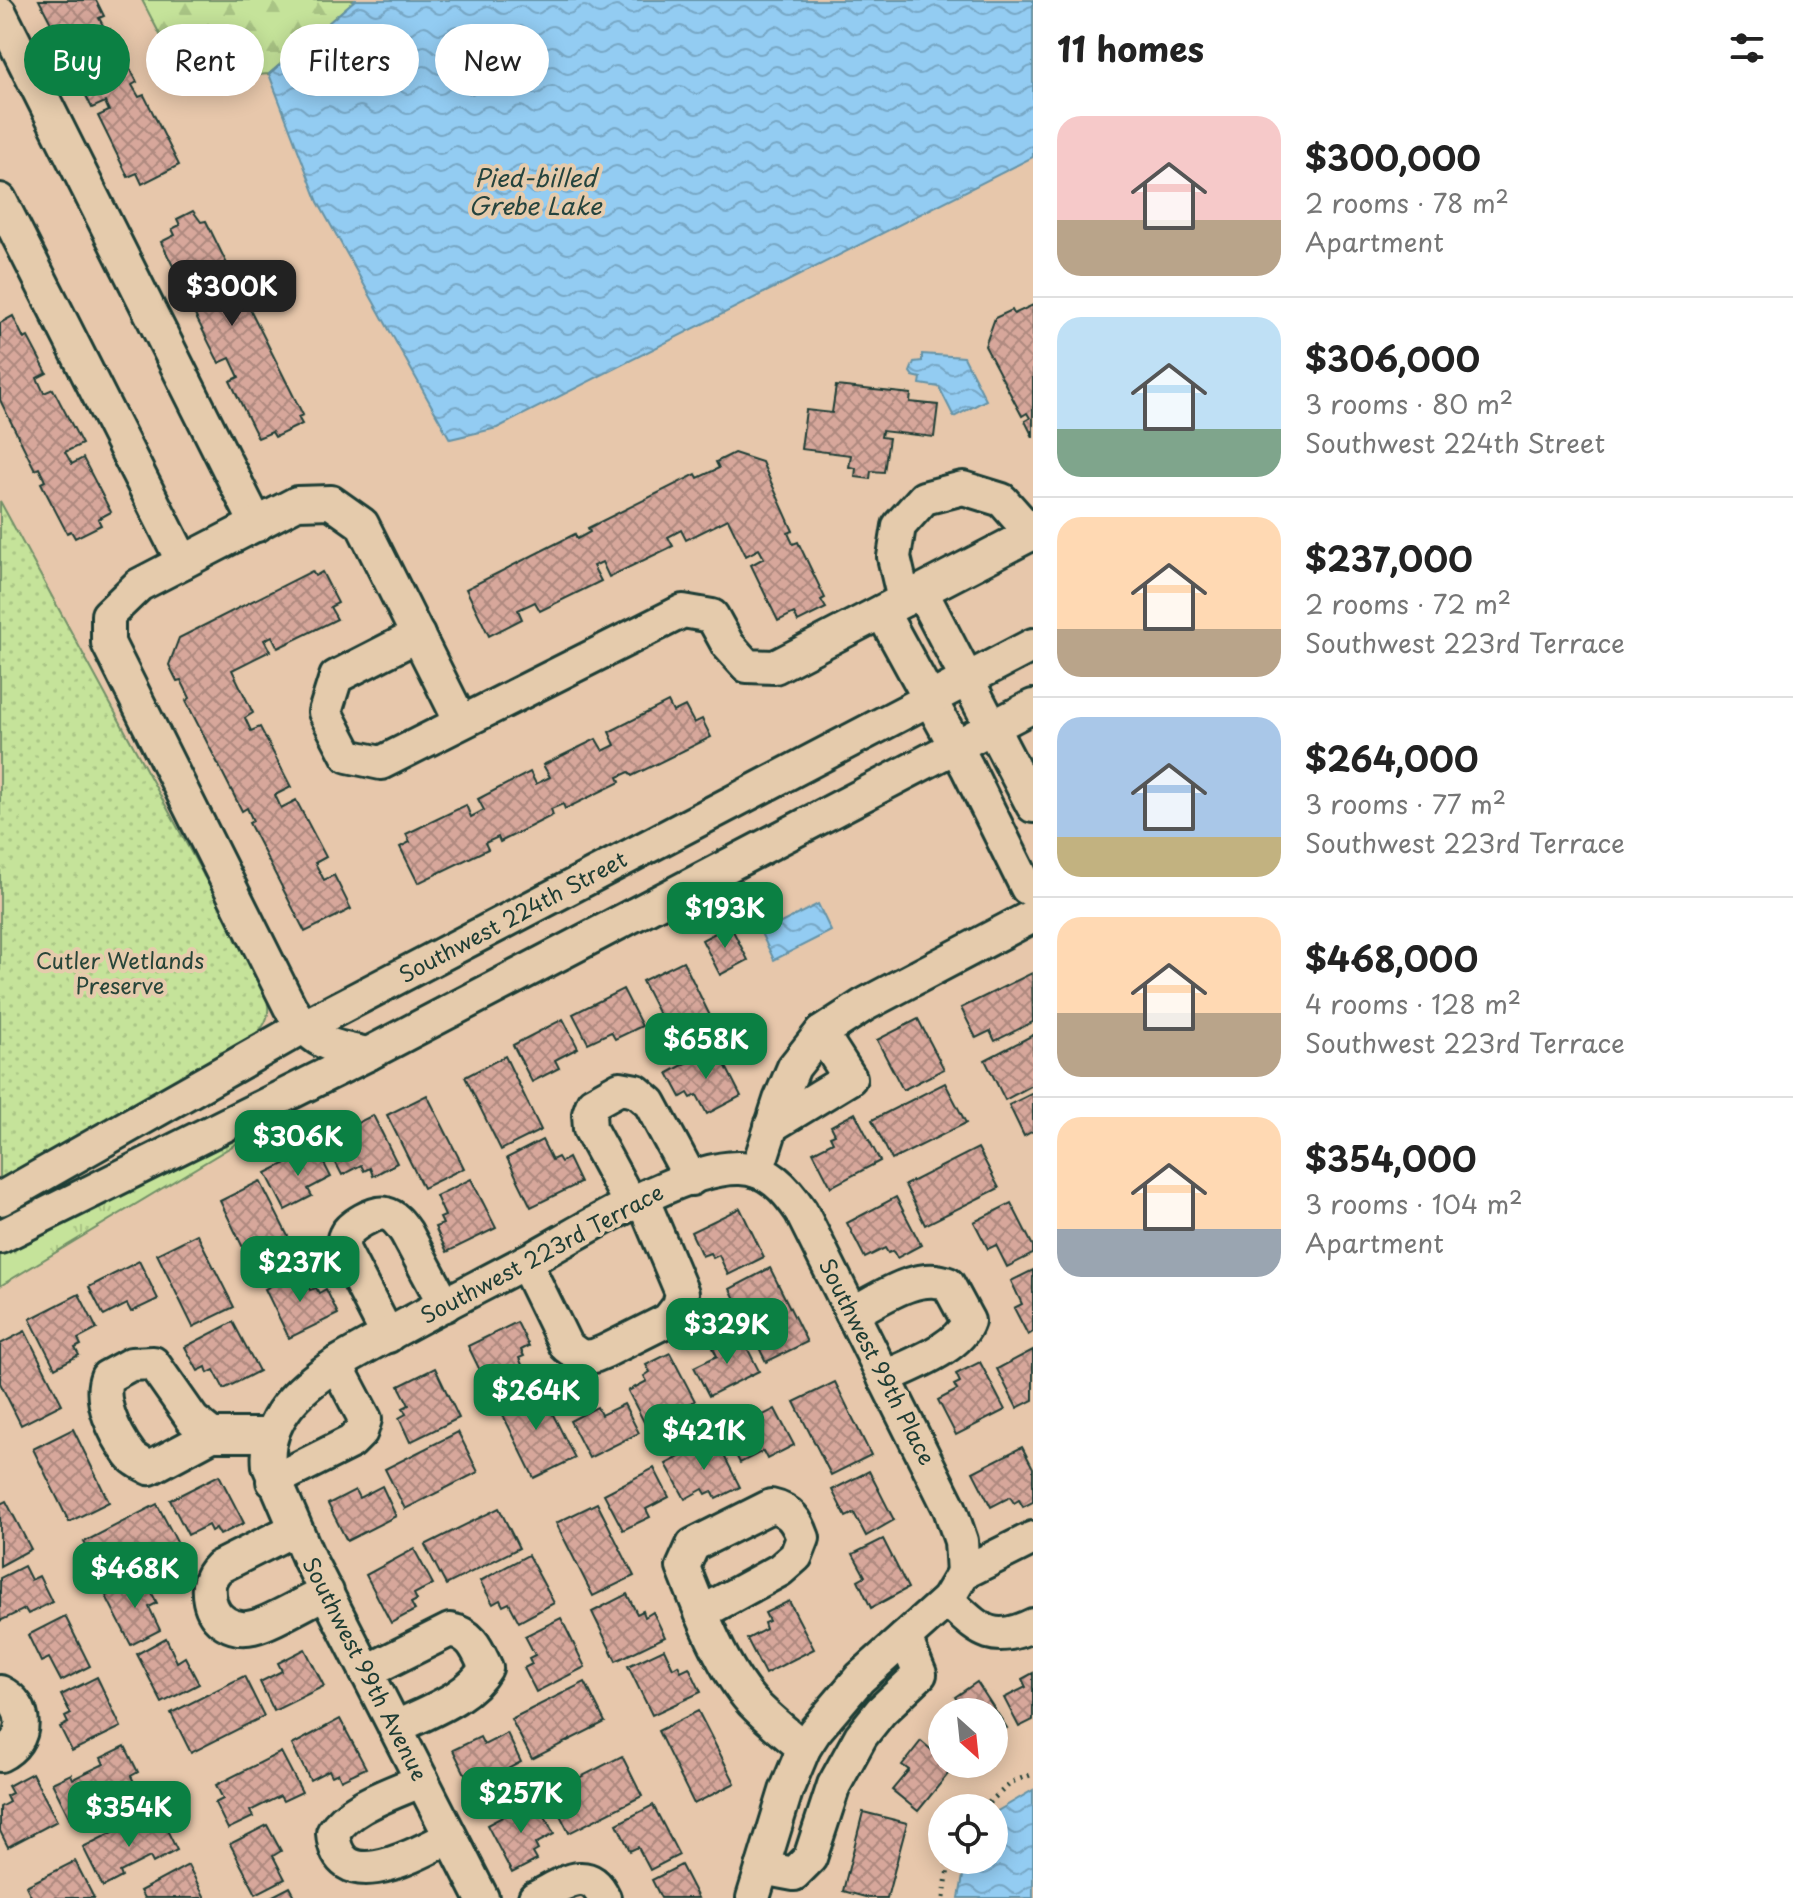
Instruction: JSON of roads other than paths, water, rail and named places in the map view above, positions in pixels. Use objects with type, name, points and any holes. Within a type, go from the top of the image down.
[{"type":"street","points":[[0,13],[257,525]]},
{"type":"street","points":[[0,200],[183,562]]},
{"type":"street","points":[[418,635],[336,677],[325,712],[348,756],[381,763],[683,611],[712,616],[728,645],[747,666],[775,667],[902,601],[1032,534],[1002,500],[963,488],[924,498],[899,526],[894,557],[902,601],[928,700],[955,746],[1027,888],[1033,890]]},
{"type":"street","points":[[368,1054],[329,1046],[303,1027],[108,643],[108,615],[139,585],[297,503],[331,502],[362,524],[461,722]]},
{"type":"street","points":[[902,601],[968,679],[1033,806]]},
{"type":"street","name":"Southwest 224th Street","points":[[0,1199],[303,1027],[1033,645]]},
{"type":"street","points":[[0,1237],[368,1054],[1033,706]]},
{"type":"street","points":[[757,1171],[794,1067],[821,1033],[864,1005],[1033,916]]},
{"type":"street","points":[[771,1126],[850,1078],[821,1033]]},
{"type":"street","points":[[525,1262],[566,1346],[581,1357],[594,1356],[668,1320],[679,1306],[682,1293],[636,1201],[590,1129],[589,1114],[593,1103],[620,1088],[636,1091],[650,1103],[691,1179]]},
{"type":"street","name":"Southwest 223rd Terrace","points":[[271,1435],[276,1422],[300,1390],[336,1364],[636,1201],[691,1179],[736,1168],[757,1171]]},
{"type":"street","name":"Southwest 99th Place","points":[[757,1171],[775,1180],[801,1211],[958,1527],[963,1557],[955,1587]]},
{"type":"street","points":[[388,1336],[343,1249],[345,1235],[351,1228],[377,1214],[385,1214],[398,1221],[445,1305]]},
{"type":"street","points":[[852,1313],[919,1281],[934,1280],[948,1284],[968,1321],[965,1329],[951,1343],[884,1378]]},
{"type":"street","points":[[273,1481],[351,1442],[361,1432],[365,1419],[336,1364]]},
{"type":"street","points":[[212,1435],[271,1435]]},
{"type":"street","name":"Southwest 99th Avenue","points":[[271,1435],[267,1452],[273,1481],[366,1672],[482,1898]]},
{"type":"street","points":[[295,1529],[219,1567],[211,1576],[209,1588],[213,1611],[228,1625],[253,1627],[327,1592]]},
{"type":"street","points":[[758,1883],[786,1791],[804,1748],[834,1707],[883,1655],[905,1638],[955,1587],[1033,1538]]},
{"type":"street","points":[[955,1587],[987,1633],[1011,1634],[1033,1625]]},
{"type":"street","points":[[701,1613],[732,1672],[751,1700],[804,1748]]},
{"type":"street","points":[[366,1672],[450,1630],[462,1632],[473,1642],[486,1668],[479,1679],[469,1689],[395,1728]]},
{"type":"street","points":[[758,1883],[794,1874],[810,1858],[845,1761],[881,1711],[920,1674],[905,1638]]},
{"type":"street","points":[[0,1692],[19,1708],[23,1729],[12,1748],[0,1755]]},
{"type":"street","points":[[422,1780],[354,1812],[340,1822],[333,1833],[336,1855],[343,1866],[353,1873],[366,1875],[382,1872],[450,1837]]},
{"type":"street","points":[[535,1898],[578,1877],[599,1886],[604,1898]]},
{"type":"water","name":"Pied-billed Grebe Lake","points":[[355,0],[1033,0],[1033,157],[497,428],[450,439],[318,202],[269,74],[280,65],[280,96],[419,96],[419,24],[327,24]]},
{"type":"water","points":[[922,354],[964,357],[986,400],[954,417],[939,387],[920,384],[921,378],[910,372],[914,362],[922,361]]},
{"type":"water","points":[[818,904],[831,931],[774,960],[761,933]]},
{"type":"water","points":[[1033,1790],[1033,1898],[959,1898],[963,1874],[1008,1874],[1008,1805]]},
{"type":"park label","name":"Cutler Wetlands Preserve","points":[[120,974]]}]
